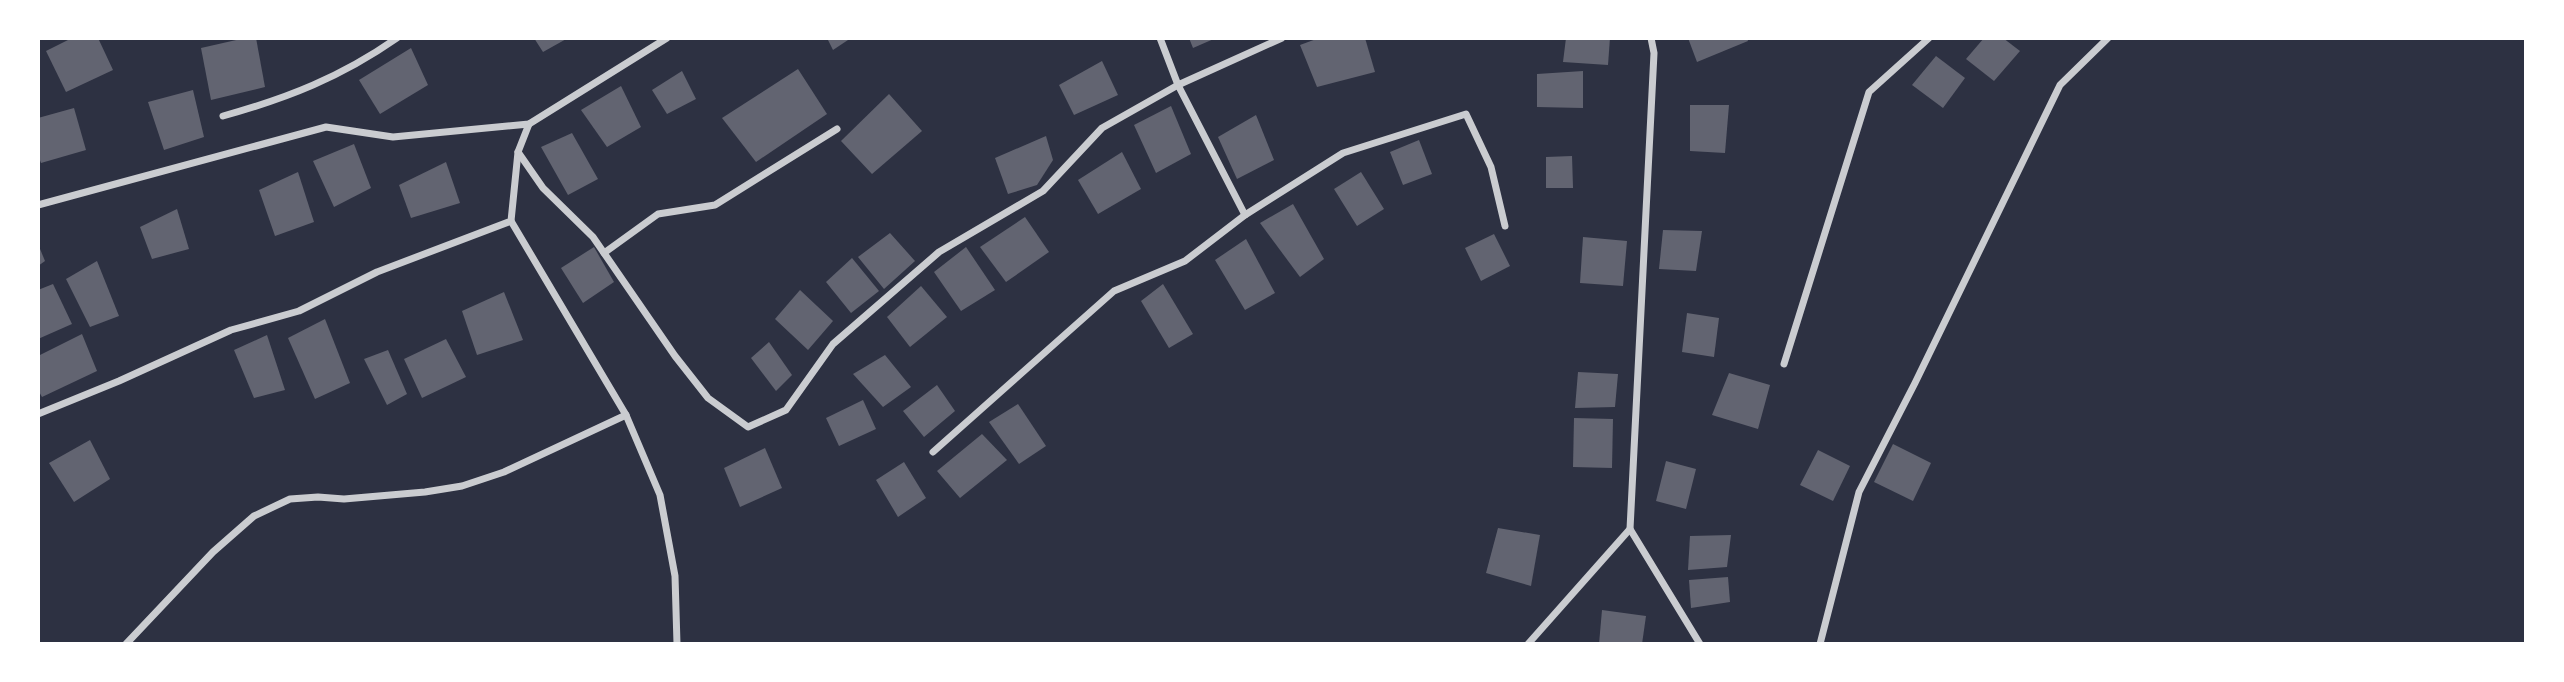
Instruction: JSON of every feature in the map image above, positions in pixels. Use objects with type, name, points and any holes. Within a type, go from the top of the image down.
[{"type":"street","points":[[223,116],[280,100],[330,78],[397,38]]},
{"type":"street","points":[[38,205],[326,127],[393,137],[529,124],[667,38]]},
{"type":"street","points":[[1160,38],[1178,85],[1245,215]]},
{"type":"street","points":[[518,152],[543,188],[593,237],[675,356],[708,398],[748,427],[786,410],[832,344],[939,252],[1043,191],[1102,128],[1178,85],[1282,38]]},
{"type":"street","points":[[1651,38],[1654,53],[1630,529],[1700,643]]},
{"type":"street","points":[[1784,364],[1869,92],[1929,38]]},
{"type":"street","points":[[1820,643],[1859,492],[2060,85],[2108,38]]},
{"type":"street","points":[[933,452],[1114,291],[1185,261],[1245,215],[1343,153],[1466,114],[1492,167],[1505,226]]},
{"type":"street","points":[[529,124],[518,152],[510,221],[626,415],[660,495],[675,576],[677,643]]},
{"type":"street","points":[[604,253],[658,214],[715,205],[836,129]]},
{"type":"street","points":[[38,414],[119,382],[231,330],[299,312],[376,272],[510,221]]},
{"type":"street","points":[[126,643],[213,552],[254,516],[290,499],[344,499],[463,486],[504,472],[626,415]]},
{"type":"street","points":[[1528,643],[1630,529]]},
{"type":"building","points":[[72,38],[98,38],[113,70],[66,92],[46,51]]},
{"type":"building","points":[[256,38],[265,87],[211,100],[201,48]]},
{"type":"building","points":[[534,38],[568,38],[543,52]]},
{"type":"building","points":[[827,38],[851,38],[833,50]]},
{"type":"building","points":[[1189,38],[1216,38],[1193,48]]},
{"type":"building","points":[[1319,38],[1365,38],[1375,72],[1317,87],[1300,45]]},
{"type":"building","points":[[1566,38],[1610,38],[1608,65],[1563,62]]},
{"type":"building","points":[[1688,38],[1747,38],[1748,41],[1697,62]]},
{"type":"building","points":[[1984,38],[2003,38],[2020,51],[1994,81],[1966,59]]},
{"type":"building","points":[[411,48],[428,85],[380,114],[359,80]]},
{"type":"building","points":[[1936,56],[1965,78],[1943,108],[1912,85]]},
{"type":"building","points":[[1102,61],[1118,95],[1074,115],[1059,85]]},
{"type":"building","points":[[798,69],[827,114],[756,162],[722,118]]},
{"type":"building","points":[[682,71],[696,99],[667,114],[652,90]]},
{"type":"building","points":[[1583,71],[1583,108],[1537,107],[1537,74]]},
{"type":"building","points":[[621,86],[641,127],[607,147],[581,110]]},
{"type":"building","points":[[193,90],[204,137],[164,150],[148,102]]},
{"type":"building","points":[[889,94],[922,131],[872,174],[841,141]]},
{"type":"building","points":[[1690,105],[1729,105],[1725,153],[1690,151]]},
{"type":"building","points":[[1171,106],[1191,154],[1156,173],[1134,125]]},
{"type":"building","points":[[74,108],[86,150],[41,163],[38,155],[38,118]]},
{"type":"building","points":[[1256,115],[1274,160],[1237,179],[1218,137]]},
{"type":"building","points":[[572,133],[598,179],[568,195],[541,147]]},
{"type":"building","points":[[1046,136],[1053,160],[1037,185],[1008,194],[995,158]]},
{"type":"building","points":[[1419,140],[1432,174],[1403,185],[1390,152]]},
{"type":"building","points":[[354,144],[371,188],[334,207],[313,161]]},
{"type":"building","points":[[1122,152],[1141,189],[1098,214],[1078,180]]},
{"type":"building","points":[[1572,156],[1573,188],[1546,188],[1546,157]]},
{"type":"building","points":[[446,162],[460,203],[411,218],[399,185]]},
{"type":"building","points":[[298,172],[314,222],[275,236],[259,190]]},
{"type":"building","points":[[1361,172],[1384,209],[1357,226],[1334,189]]},
{"type":"building","points":[[1293,204],[1324,259],[1300,277],[1260,223]]},
{"type":"building","points":[[177,209],[189,249],[152,259],[140,227]]},
{"type":"building","points":[[1025,217],[1049,252],[1006,282],[980,247]]},
{"type":"building","points":[[1663,230],[1702,231],[1696,271],[1659,269]]},
{"type":"building","points":[[890,233],[915,261],[884,289],[858,257]]},
{"type":"building","points":[[1494,234],[1510,266],[1481,281],[1465,248]]},
{"type":"building","points":[[1583,237],[1627,241],[1623,286],[1580,283]]},
{"type":"building","points":[[1246,239],[1275,293],[1245,310],[1215,260]]},
{"type":"building","points":[[38,244],[45,261],[38,266]]},
{"type":"building","points":[[594,247],[614,282],[583,303],[561,268]]},
{"type":"building","points":[[966,247],[995,290],[961,311],[934,272]]},
{"type":"building","points":[[852,258],[879,291],[851,313],[826,282]]},
{"type":"building","points":[[97,261],[119,316],[90,327],[66,279]]},
{"type":"building","points":[[53,284],[72,324],[38,339],[38,290]]},
{"type":"building","points":[[1163,284],[1193,334],[1169,348],[1141,301]]},
{"type":"building","points":[[921,286],[947,317],[910,347],[887,317]]},
{"type":"building","points":[[800,290],[833,321],[808,350],[775,319]]},
{"type":"building","points":[[504,292],[523,340],[477,355],[462,311]]},
{"type":"building","points":[[1687,313],[1719,318],[1714,357],[1682,352]]},
{"type":"building","points":[[325,319],[350,383],[315,399],[288,338]]},
{"type":"building","points":[[82,334],[97,371],[42,397],[38,390],[38,356]]},
{"type":"building","points":[[267,335],[285,390],[254,398],[234,350]]},
{"type":"building","points":[[446,339],[466,377],[422,398],[404,359]]},
{"type":"building","points":[[769,342],[792,375],[776,391],[751,358]]},
{"type":"building","points":[[388,350],[407,394],[387,405],[364,359]]},
{"type":"building","points":[[885,355],[911,387],[883,407],[853,374]]},
{"type":"building","points":[[1578,372],[1618,374],[1615,407],[1575,408]]},
{"type":"building","points":[[1729,373],[1770,385],[1758,429],[1712,415]]},
{"type":"building","points":[[937,385],[955,411],[924,437],[903,411]]},
{"type":"building","points":[[863,400],[876,429],[839,446],[826,418]]},
{"type":"building","points":[[1018,404],[1046,446],[1019,464],[989,422]]},
{"type":"building","points":[[1574,418],[1613,419],[1612,468],[1573,467]]},
{"type":"building","points":[[982,434],[1007,460],[960,498],[937,471]]},
{"type":"building","points":[[90,440],[110,479],[74,502],[49,463]]},
{"type":"building","points":[[1893,444],[1931,463],[1913,501],[1874,482]]},
{"type":"building","points":[[765,448],[782,488],[740,507],[724,468]]},
{"type":"building","points":[[1818,450],[1850,466],[1833,501],[1800,485]]},
{"type":"building","points":[[1666,461],[1696,469],[1686,509],[1656,501]]},
{"type":"building","points":[[904,462],[926,498],[898,517],[876,480]]},
{"type":"building","points":[[1498,528],[1540,535],[1531,586],[1486,573]]},
{"type":"building","points":[[1731,535],[1727,567],[1688,570],[1690,536]]},
{"type":"building","points":[[1728,577],[1730,602],[1691,608],[1689,580]]},
{"type":"building","points":[[1602,610],[1646,616],[1642,644],[1599,644]]}]
